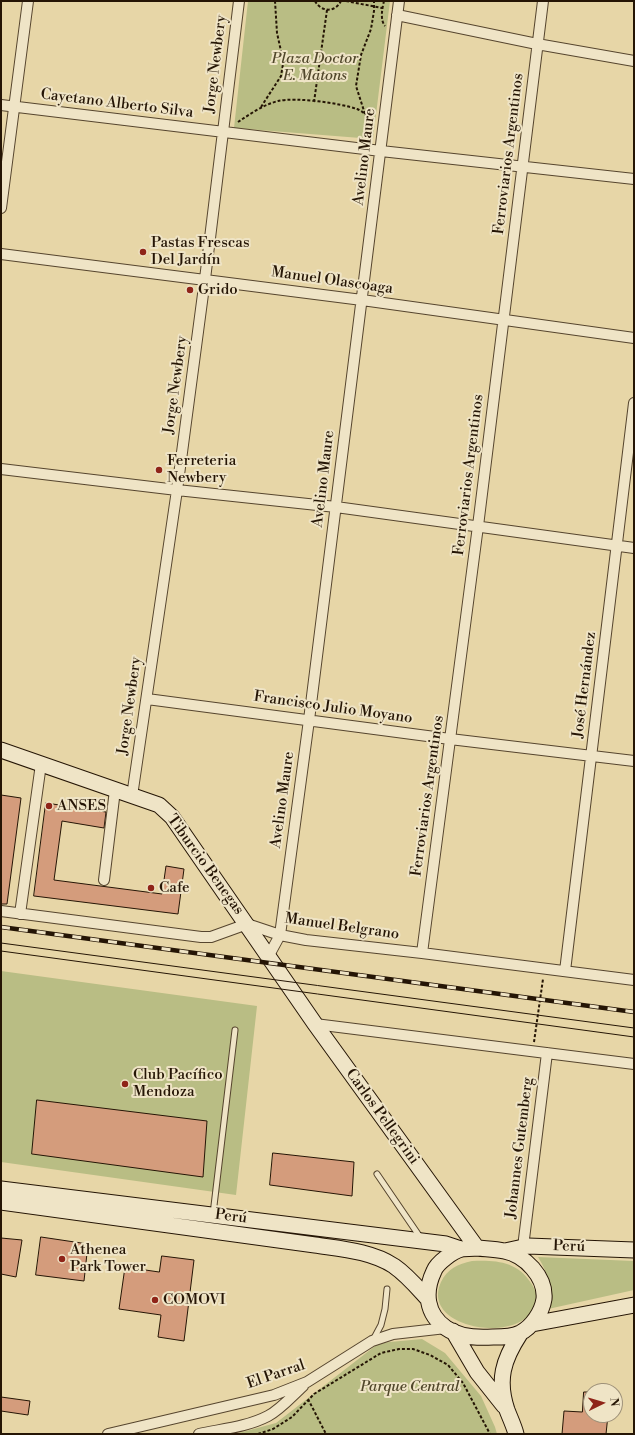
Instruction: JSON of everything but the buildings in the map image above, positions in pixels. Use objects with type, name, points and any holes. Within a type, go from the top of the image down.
[{"type":"main road","name":"Tiburcio Benegas","points":[[1,750],[159,805],[172,817],[247,924],[288,986]]},
{"type":"main road","name":"Carlos Pellegrini","points":[[288,986],[477,1248]]},
{"type":"main road","name":"Perú","points":[[1,1189],[423,1241],[446,1244],[461,1249]]},
{"type":"main road","name":"Perú","points":[[1,1202],[315,1244],[356,1252],[378,1258],[394,1267],[409,1279],[427,1298]]},
{"type":"main road","name":"Perú","points":[[505,1251],[528,1246],[634,1250]]},
{"type":"main road","points":[[507,1409],[477,1372],[449,1330],[436,1318],[427,1298],[428,1284],[435,1269],[445,1258],[461,1249],[477,1248],[505,1251],[518,1257],[529,1265],[538,1274],[541,1281],[544,1298],[541,1308],[532,1324],[520,1334],[509,1350],[502,1369],[502,1392],[516,1434]]},
{"type":"main road","points":[[532,1324],[634,1305]]},
{"type":"main road","points":[[449,1330],[466,1336],[485,1338],[520,1334]]},
{"type":"street","points":[[1,208],[28,1]]},
{"type":"street","name":"Jorge Newbery","points":[[132,796],[177,490],[205,280],[239,1]]},
{"type":"street","name":"Avelino Maure","points":[[268,957],[280,935],[309,720],[399,1]]},
{"type":"street","name":"Ferroviarios Argentinos","points":[[422,953],[478,526],[543,1]]},
{"type":"street","points":[[397,16],[537,44],[634,61]]},
{"type":"street","name":"Cayetano Alberto Silva","points":[[1,105],[522,168],[634,179]]},
{"type":"street","name":"Manuel Olascoaga","points":[[1,254],[362,300],[634,338]]},
{"type":"street","name":"José Hernández","points":[[565,971],[634,403]]},
{"type":"street","points":[[1,469],[336,507],[634,548]]},
{"type":"street","name":"Francisco Julio Moyano","points":[[147,699],[450,739],[634,761]]},
{"type":"street","points":[[20,914],[41,764]]},
{"type":"street","points":[[104,880],[115,790]]},
{"type":"street","points":[[1,911],[201,937],[211,937],[247,924]]},
{"type":"street","name":"Manuel Belgrano","points":[[247,924],[280,935],[306,940],[634,980]]},
{"type":"street","points":[[315,1024],[634,1064]]},
{"type":"street","name":"Johannes Gutemberg","points":[[523,1247],[547,1053]]},
{"type":"street","name":"El Parral","points":[[108,1434],[274,1394],[307,1382],[372,1341],[393,1334],[449,1330]]},
{"type":"street","points":[[199,1434],[253,1422],[268,1416],[278,1409],[307,1382]]},
{"type":"lane","points":[[213,1215],[235,1030]]},
{"type":"lane","points":[[377,1174],[423,1241]]},
{"type":"lane","points":[[372,1341],[381,1325],[386,1289]]},
{"type":"path","points":[[260,108],[281,76],[283,64],[282,51],[277,33],[275,1]]},
{"type":"path","points":[[315,1],[319,7],[327,10],[336,8],[341,1]]},
{"type":"path","points":[[346,1],[382,8]]},
{"type":"path","points":[[366,115],[356,86],[361,55],[371,29],[374,1]]},
{"type":"path","points":[[314,102],[327,10]]},
{"type":"path","points":[[223,131],[260,108],[279,101],[295,100],[338,105],[359,110],[371,119],[373,124]]},
{"type":"path","points":[[533,1051],[545,968]]},
{"type":"path","points":[[258,1434],[273,1429],[292,1417],[314,1394],[380,1353],[399,1349],[414,1349],[430,1355],[448,1365],[463,1383],[490,1434]]},
{"type":"path","points":[[308,1399],[326,1434]]},
{"type":"green space","name":"Plaza Doctor E. Matons","points":[[248,1],[390,1],[373,139],[234,128]]},
{"type":"green space","name":"Club Pacífico Mendoza","points":[[1,971],[257,1006],[236,1195],[1,1162]]},
{"type":"green space","points":[[538,1257],[634,1261],[634,1290],[548,1309],[550,1295],[549,1282]]},
{"type":"green space","points":[[472,1261],[505,1263],[519,1270],[531,1283],[537,1298],[536,1303],[528,1316],[513,1325],[495,1328],[476,1327],[458,1321],[445,1312],[438,1298],[443,1277],[450,1270]]},
{"type":"green space","name":"Parque Central","points":[[422,1339],[445,1353],[481,1396],[497,1434],[235,1434],[276,1423],[379,1343]]},
{"type":"tram line","points":[[1,943],[634,1028]]},
{"type":"tram line","points":[[1,951],[634,1037]]},
{"type":"railway","points":[[1,927],[634,1012]]},
{"type":"place","name":"Pastas Frescas Del Jardín","points":[[143,252]]},
{"type":"place","name":"Grido","points":[[190,290]]},
{"type":"place","name":"Ferreteria Newbery","points":[[159,470]]},
{"type":"place","name":"ANSES","points":[[49,806]]},
{"type":"place","name":"Cafe","points":[[151,888]]},
{"type":"place","name":"Club Pacífico Mendoza","points":[[125,1084]]},
{"type":"place","name":"Athenea Park Tower","points":[[62,1259]]},
{"type":"place","name":"COMOVI","points":[[155,1300]]}]
